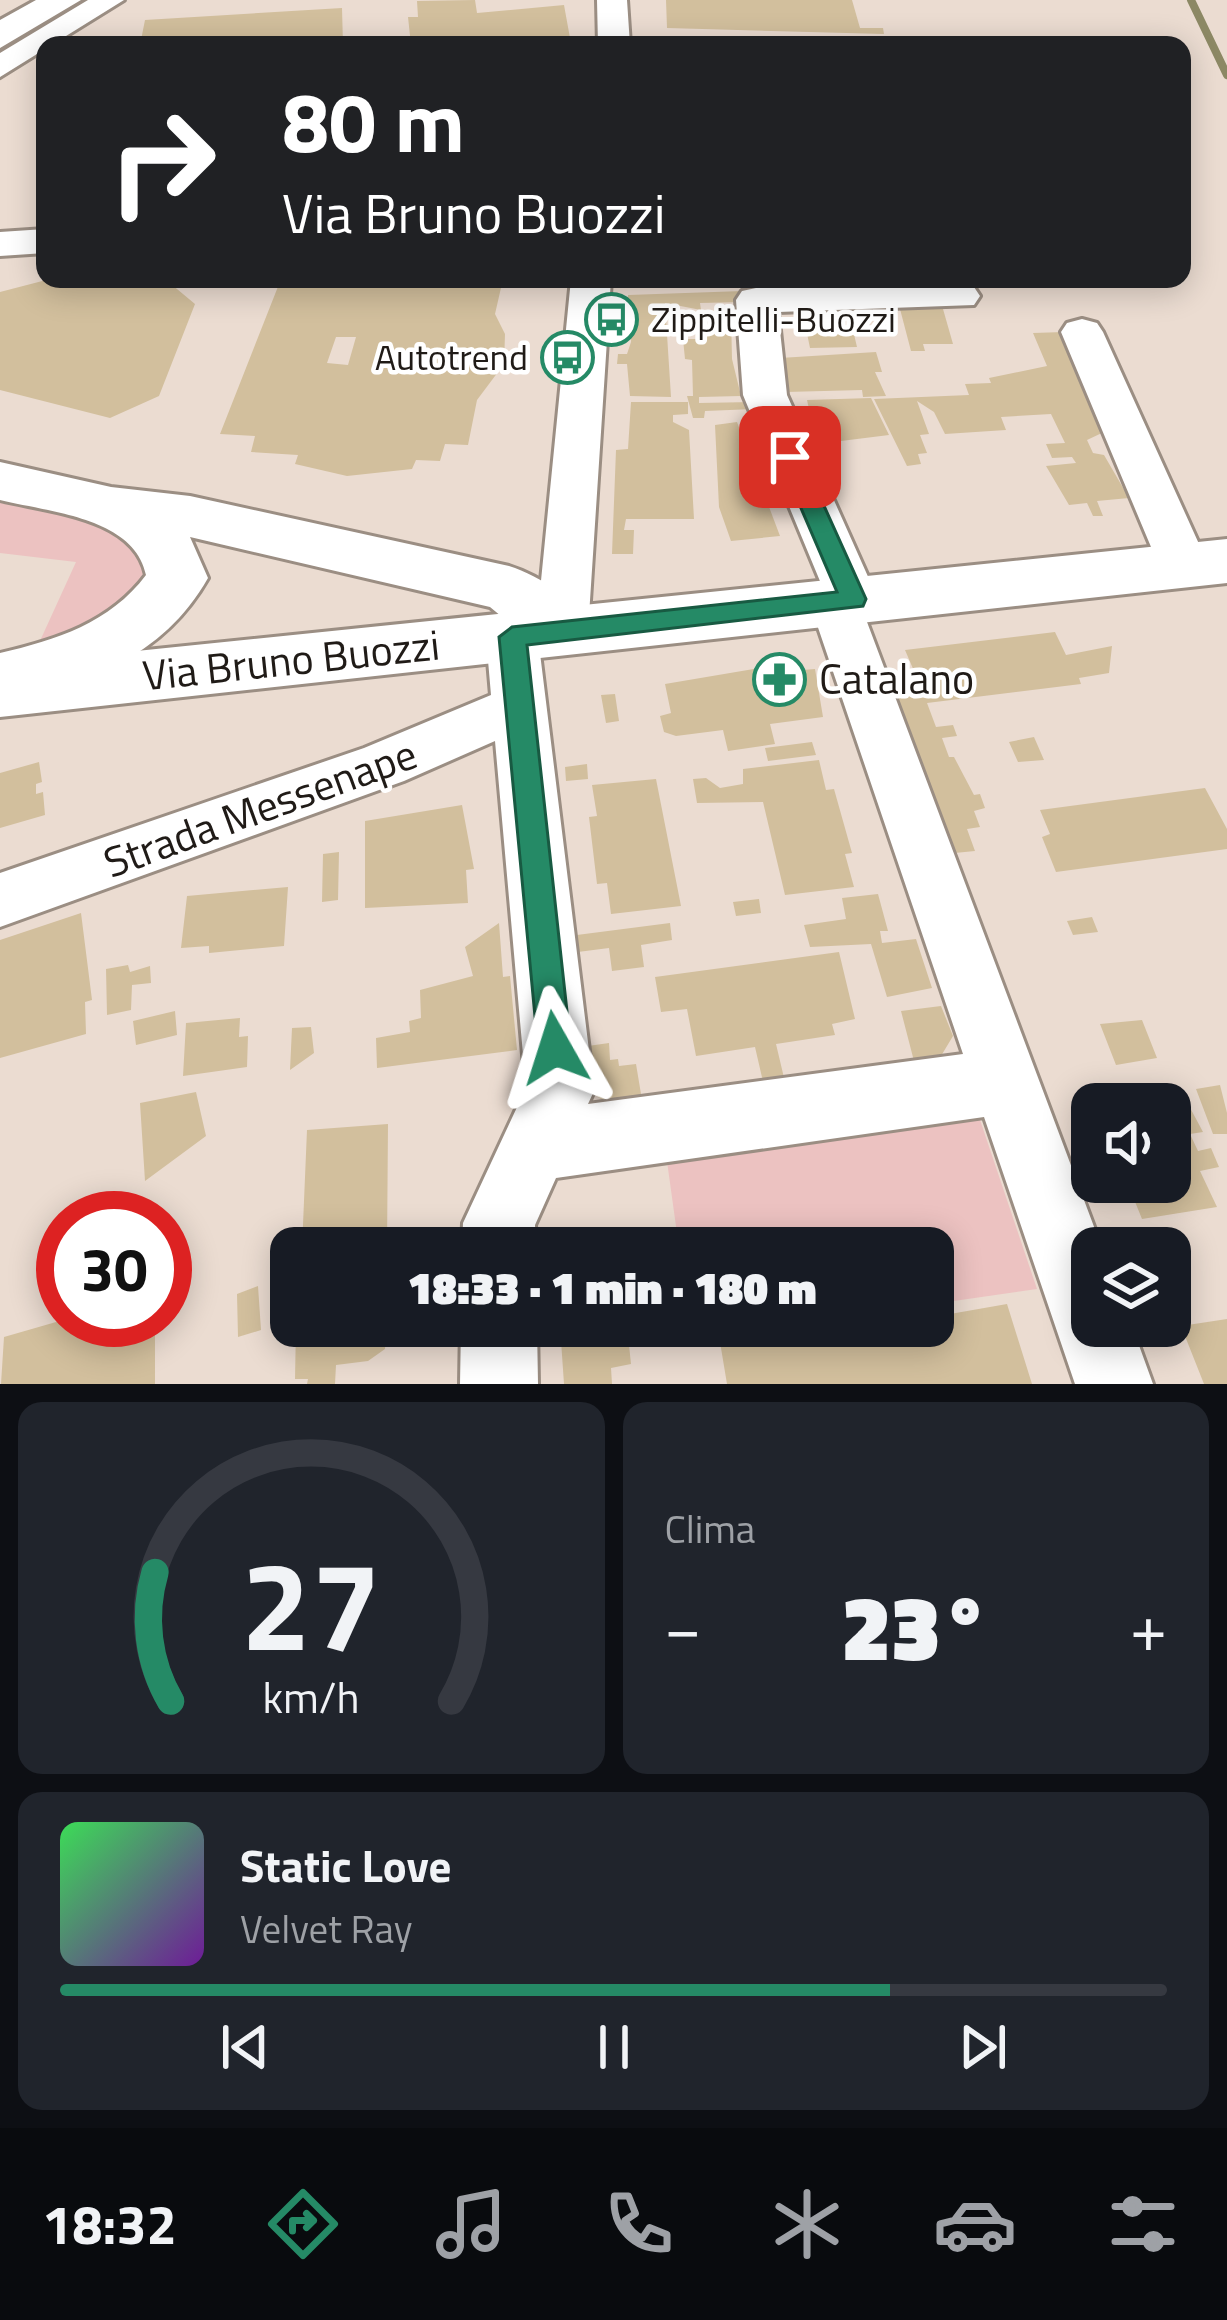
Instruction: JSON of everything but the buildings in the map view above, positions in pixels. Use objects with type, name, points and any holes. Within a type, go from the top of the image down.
[{"type":"main road","points":[[0,8],[15,0]]},
{"type":"main road","points":[[0,36],[63,0]]},
{"type":"main road","points":[[0,481],[111,507],[190,516],[509,589],[537,634]]},
{"type":"main road","points":[[0,680],[63,664],[121,639],[159,608],[177,578],[173,551],[157,529],[111,507]]},
{"type":"main road","name":"Via Bruno Buozzi","points":[[0,691],[1203,564]]},
{"type":"street","points":[[50,36],[109,0]]},
{"type":"street","points":[[612,0],[614,36]]},
{"type":"street","points":[[0,67],[36,45]]},
{"type":"street","points":[[0,244],[36,242]]},
{"type":"street","points":[[499,1227],[560,1091],[516,708],[537,634],[590,288]]},
{"type":"street","points":[[960,296],[756,300],[765,395],[844,600],[1071,1261]]},
{"type":"street","points":[[1082,332],[1203,564]]},
{"type":"street","name":"Strada Messenape","points":[[0,900],[384,765],[516,708]]},
{"type":"street","points":[[538,1146],[1008,1082]]},
{"type":"street","points":[[1101,1347],[1114,1384]]},
{"type":"shaded area","points":[[0,498],[118,525],[152,554],[144,602],[34,654],[76,562],[0,553]]},
{"type":"shaded area","points":[[977,1111],[1037,1289],[954,1301],[954,1227],[676,1227],[666,1154]]},
{"type":"waterway","points":[[1191,0],[1227,75]]},
{"type":"place","name":"Zippitelli-Buozzi","points":[[612,319]]},
{"type":"place","name":"Autotrend","points":[[567,357]]},
{"type":"place","name":"Catalano","points":[[780,679]]},
{"type":"route","points":[[555,1048],[512,637],[854,599],[790,457]]}]
